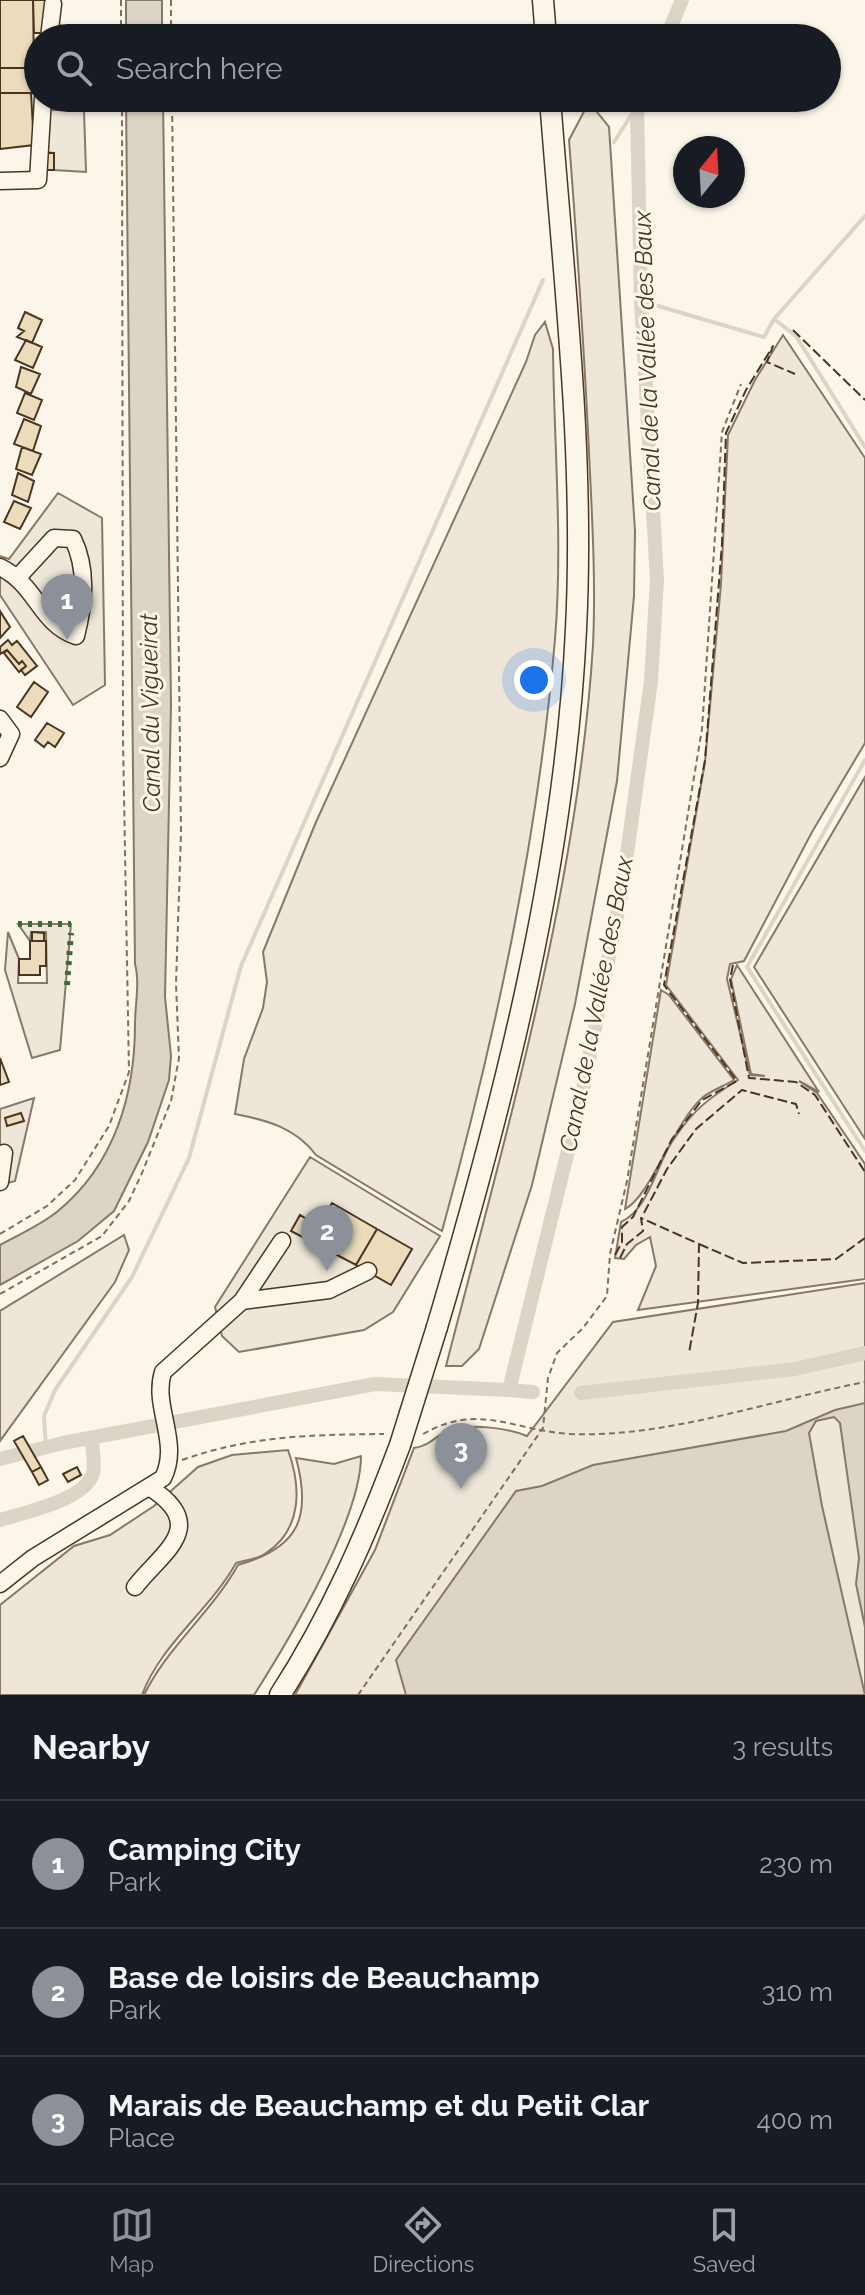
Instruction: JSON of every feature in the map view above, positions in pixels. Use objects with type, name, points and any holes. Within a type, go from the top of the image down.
[{"type":"main road","points":[[543,0],[545,24]]},
{"type":"main road","points":[[280,1695],[331,1608],[358,1553],[392,1440],[437,1327],[491,1136],[524,993],[568,723],[576,631],[578,482],[551,112]]},
{"type":"street","points":[[51,24],[53,4]]},
{"type":"street","points":[[0,181],[38,180],[42,112]]},
{"type":"street","points":[[0,567],[19,576],[59,630],[76,636],[83,609],[82,557],[73,539],[54,538],[19,576]]},
{"type":"street","points":[[0,719],[11,734],[0,758]]},
{"type":"street","points":[[0,1182],[4,1153]]},
{"type":"street","points":[[0,1584],[33,1558],[163,1478],[170,1465],[171,1445],[159,1383],[168,1363],[242,1301],[282,1241]]},
{"type":"street","points":[[242,1301],[329,1290],[368,1271]]},
{"type":"street","points":[[135,1587],[150,1568],[170,1553],[178,1534],[176,1512],[165,1497],[149,1487]]},
{"type":"path","points":[[121,0],[121,24]]},
{"type":"path","points":[[171,0],[171,24]]},
{"type":"path","points":[[0,1234],[47,1206],[75,1180],[109,1126],[129,1072],[123,740],[122,112]]},
{"type":"path","points":[[0,1294],[102,1236],[114,1223],[142,1173],[177,1080],[181,833],[172,112]]},
{"type":"path","points":[[358,1695],[543,1428],[548,1378],[557,1353],[583,1328],[607,1296],[610,1254],[627,1181],[702,729],[722,432],[741,384]]},
{"type":"path","points":[[423,1434],[461,1418],[503,1420],[569,1434],[631,1429],[702,1418],[865,1382]]},
{"type":"path","points":[[170,1465],[218,1447],[295,1434],[372,1435],[392,1440]]},
{"type":"shaded area","points":[[48,112],[84,112],[86,172],[54,170],[54,153],[44,152]]},
{"type":"shaded area","points":[[584,112],[597,112],[609,127],[635,531],[634,596],[617,781],[575,1004],[532,1185],[479,1349],[462,1366],[446,1366],[515,1099],[556,918],[585,736],[593,645],[593,548],[583,335],[569,140]]},
{"type":"shaded area","points":[[545,322],[553,349],[558,531],[555,639],[547,714],[526,864],[497,1012],[442,1231],[316,1155],[290,1132],[269,1122],[235,1114],[244,1059],[263,1008],[267,982],[263,952],[316,822],[526,362],[535,335]]},
{"type":"shaded area","points":[[783,335],[865,458],[865,743],[812,832],[744,961],[730,964],[727,979],[750,1075],[765,1076],[751,1074],[731,979],[737,965],[819,1092],[799,1081],[817,1093],[865,1164],[865,1279],[638,1310],[656,1266],[650,1237],[636,1245],[624,1259],[615,1258],[621,1222],[639,1207],[668,1149],[688,1120],[710,1099],[738,1080],[666,985],[705,762],[721,584],[728,435],[755,380]]},
{"type":"shaded area","points":[[58,493],[102,518],[105,685],[73,705],[0,595],[0,556],[9,559]]},
{"type":"shaded area","points":[[865,777],[865,1139],[754,967]]},
{"type":"shaded area","points":[[18,924],[71,924],[60,1050],[32,1058],[5,970],[8,932],[19,959],[18,983],[47,983],[46,932],[31,932],[30,941]]},
{"type":"shaded area","points":[[661,990],[669,995],[734,1080],[705,1095],[692,1109],[644,1190],[625,1209]]},
{"type":"shaded area","points":[[34,1098],[15,1181],[0,1185],[0,1109]]},
{"type":"shaded area","points":[[310,1157],[440,1236],[393,1312],[364,1330],[239,1352],[222,1336],[215,1307]]},
{"type":"shaded area","points":[[124,1235],[129,1250],[115,1282],[0,1441],[0,1311]]},
{"type":"shaded area","points":[[865,1283],[865,1695],[295,1695],[375,1550],[414,1448],[447,1431],[470,1427],[527,1436],[613,1322]]},
{"type":"shaded area","points":[[288,1450],[297,1492],[293,1519],[287,1532],[263,1555],[236,1563],[161,1660],[142,1695],[0,1695],[0,1605],[74,1546],[110,1535],[154,1506],[198,1467],[232,1455]]},
{"type":"shaded area","points":[[361,1456],[358,1482],[336,1545],[303,1612],[254,1695],[144,1695],[165,1661],[216,1598],[238,1565],[275,1549],[296,1527],[302,1497],[296,1458],[334,1464]]},
{"type":"water","points":[[126,0],[162,0],[162,24],[126,24]]},
{"type":"water","name":"Canal du Vigueirat","points":[[126,112],[163,112],[171,705],[165,997],[171,1056],[169,1080],[148,1142],[114,1211],[78,1241],[0,1285],[0,1245],[58,1211],[78,1192],[94,1172],[118,1126],[126,1102],[134,1050]]},
{"type":"water","points":[[865,1403],[865,1627],[856,1584],[859,1558],[840,1423],[834,1417],[816,1421],[809,1433],[822,1506],[865,1695],[406,1695],[396,1660],[516,1491],[542,1486],[593,1465],[786,1431],[835,1410]]},
{"type":"building","points":[[0,0],[33,0],[33,24],[24,24],[24,68],[0,68]]},
{"type":"building","points":[[33,0],[46,0],[46,24],[34,24]]},
{"type":"building","points":[[0,68],[24,68],[24,93],[0,93]]},
{"type":"building","points":[[0,93],[24,93],[24,112],[32,112],[34,145],[0,149]]},
{"type":"building","points":[[45,153],[54,153],[54,170],[45,170]]},
{"type":"building","points":[[25,312],[42,320],[32,343],[17,337],[24,331],[18,328]]},
{"type":"building","points":[[26,340],[42,347],[33,368],[15,360]]},
{"type":"building","points":[[21,367],[40,374],[31,394],[16,387]]},
{"type":"building","points":[[25,393],[42,400],[34,420],[17,413]]},
{"type":"building","points":[[24,419],[41,426],[33,451],[14,444]]},
{"type":"building","points":[[22,447],[41,454],[32,475],[16,469]]},
{"type":"building","points":[[18,473],[34,481],[28,502],[12,495]]},
{"type":"building","points":[[14,501],[31,508],[20,529],[4,522]]},
{"type":"building","points":[[0,611],[10,627],[0,638]]},
{"type":"building","points":[[8,640],[12,645],[17,641],[37,666],[25,675],[21,670],[26,666],[22,661],[19,664],[7,650],[0,654],[0,647]]},
{"type":"building","points":[[7,650],[19,664],[22,661],[26,666],[19,672],[4,653]]},
{"type":"building","points":[[34,682],[48,692],[31,717],[17,707]]},
{"type":"building","points":[[47,723],[64,733],[55,747],[48,742],[44,747],[35,740]]},
{"type":"building","points":[[32,932],[44,933],[44,941],[32,941]]},
{"type":"building","points":[[30,941],[46,941],[46,966],[40,966],[40,975],[19,975],[19,959],[30,959]]},
{"type":"building","points":[[0,1058],[9,1082],[0,1085]]},
{"type":"building","points":[[21,1113],[24,1121],[7,1126],[5,1118]]},
{"type":"building","points":[[332,1203],[377,1229],[356,1265],[291,1231],[300,1215],[318,1226]]},
{"type":"building","points":[[377,1229],[412,1249],[391,1285],[356,1265]]},
{"type":"building","points":[[23,1436],[41,1467],[32,1472],[14,1441]]},
{"type":"building","points":[[41,1467],[48,1480],[39,1485],[32,1472]]},
{"type":"building","points":[[77,1467],[81,1475],[68,1482],[63,1474]]},
{"type":"waterway","name":"Canal de la Vallée des Baux","points":[[672,24],[682,0]]},
{"type":"waterway","points":[[614,142],[633,112]]},
{"type":"waterway","name":"Canal de la Vallée des Baux","points":[[0,1459],[63,1443],[375,1384],[509,1390],[582,1094],[622,890],[651,681],[657,580],[641,301],[637,112]]},
{"type":"waterway","points":[[641,301],[764,337],[774,319],[865,216]]},
{"type":"waterway","points":[[46,1448],[44,1416],[55,1390],[132,1277],[189,1158],[241,966],[543,280]]},
{"type":"waterway","points":[[774,319],[796,336],[865,447]]},
{"type":"waterway","points":[[865,760],[747,967],[865,1151]]},
{"type":"waterway","points":[[581,1393],[795,1369],[865,1353]]},
{"type":"waterway","points":[[509,1390],[533,1392]]},
{"type":"waterway","points":[[0,1520],[50,1505],[86,1485],[93,1472],[92,1438]]},
{"type":"hedge","points":[[18,924],[71,924]]},
{"type":"hedge","points":[[67,985],[71,933]]},
{"type":"fence","points":[[793,330],[865,400]]},
{"type":"fence","points":[[615,1255],[622,1242],[622,1227],[633,1217],[672,1139],[702,1100],[737,1081],[664,985],[705,760],[722,544],[726,433],[746,390],[773,346],[767,362],[795,374]]},
{"type":"fence","points":[[733,965],[730,979],[749,1078],[796,1082],[815,1095],[865,1172]]},
{"type":"fence","points":[[644,1213],[667,1169],[696,1129],[742,1090],[796,1104],[799,1114]]},
{"type":"fence","points":[[620,1258],[627,1244],[643,1231],[641,1218],[699,1244],[698,1303],[689,1353]]},
{"type":"fence","points":[[699,1244],[743,1263],[836,1259],[865,1238]]},
{"type":"place","name":"Camping City","points":[[67,640]]},
{"type":"place","name":"Base de loisirs de Beauchamp","points":[[327,1271]]},
{"type":"place","name":"Marais de Beauchamp et du Petit Clar","points":[[461,1489]]}]
